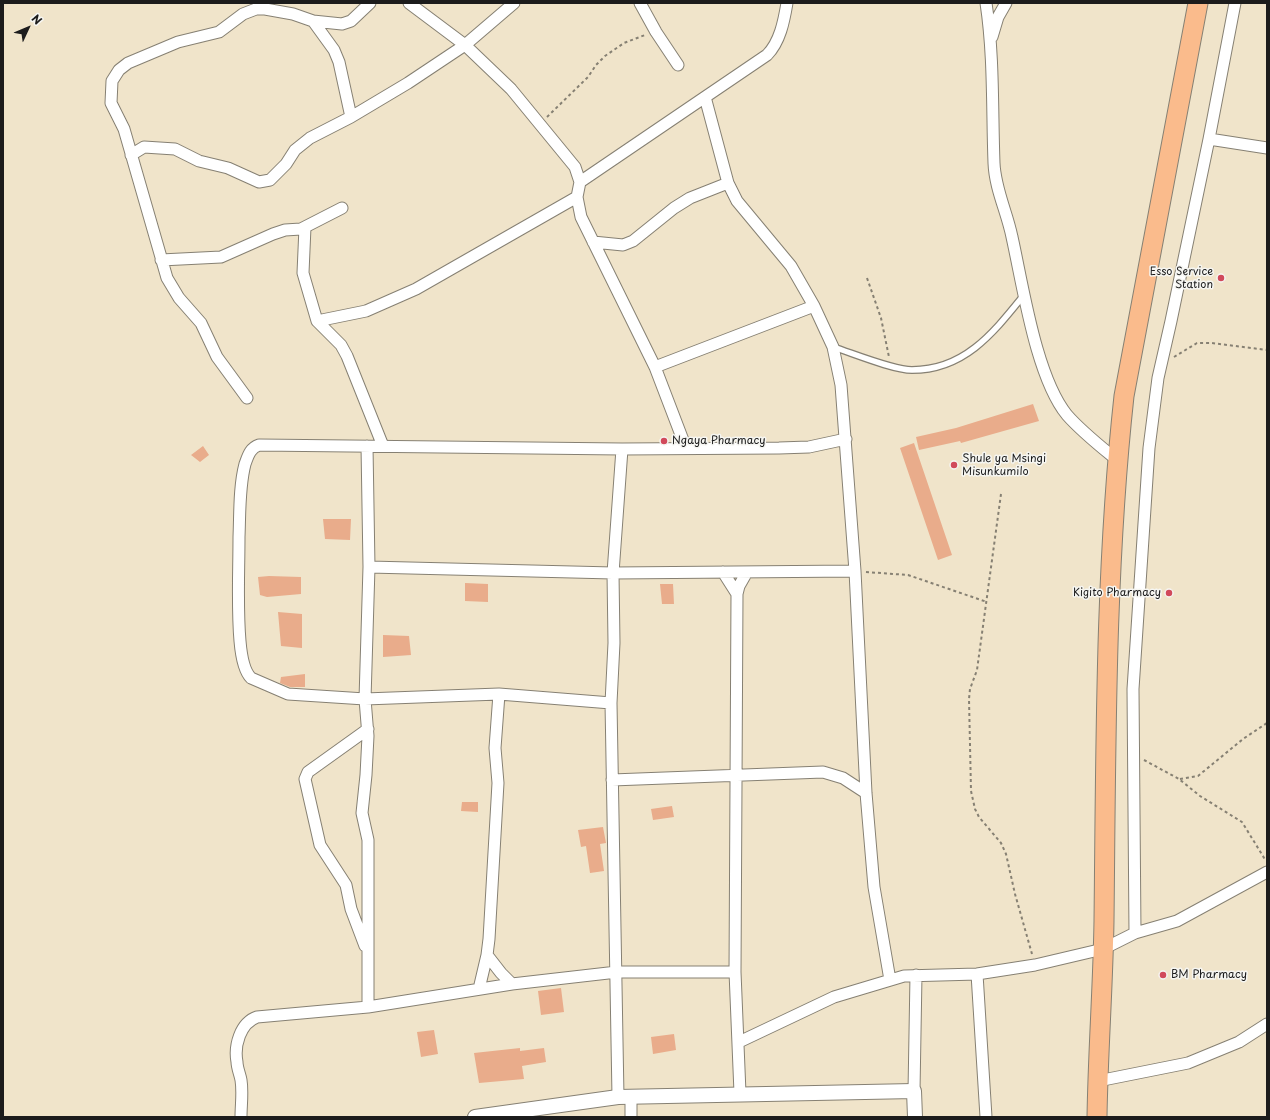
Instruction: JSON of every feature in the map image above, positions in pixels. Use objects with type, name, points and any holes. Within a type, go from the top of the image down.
[{"type":"highway","points":[[1097,1117],[1103,949],[1107,640],[1117,460],[1124,396],[1198,3]]},
{"type":"street","points":[[247,398],[217,357],[194,314],[179,298],[167,278],[124,129],[111,103],[112,81],[123,66],[178,42],[219,32],[243,14],[256,9],[265,9],[293,14],[313,21],[346,23],[370,3]]},
{"type":"street","points":[[409,3],[465,45],[511,89],[575,167],[580,182],[577,197],[581,216],[655,367],[686,448]]},
{"type":"street","points":[[131,155],[144,147],[175,149],[199,161],[228,168],[259,182],[270,180],[276,176],[286,164],[294,150],[310,138],[351,117],[408,83],[465,45],[514,3]]},
{"type":"street","points":[[640,3],[656,32],[678,65]]},
{"type":"street","points":[[580,182],[767,55],[774,48],[784,21],[787,3]]},
{"type":"street","points":[[986,3],[990,41],[996,178],[1012,235],[1024,295],[1041,360],[1054,394],[1067,415],[1117,460]]},
{"type":"street","points":[[990,41],[998,17],[1006,3]]},
{"type":"street","points":[[1135,933],[1133,689],[1140,559],[1149,448],[1161,364],[1209,139],[1235,3]]},
{"type":"street","points":[[313,21],[334,50],[339,62],[351,117]]},
{"type":"street","points":[[705,97],[728,183],[737,201],[791,266],[814,306],[833,347],[841,385],[855,571],[866,793],[874,887],[890,980]]},
{"type":"street","points":[[1209,139],[1267,148]]},
{"type":"street","points":[[593,242],[623,245],[633,242],[674,208],[690,198],[728,183]]},
{"type":"street","points":[[317,321],[366,310],[416,289],[577,197]]},
{"type":"street","points":[[161,260],[221,257],[273,234],[305,227],[342,208]]},
{"type":"street","points":[[305,227],[303,273],[317,321],[341,345],[382,446]]},
{"type":"street","points":[[655,367],[814,306]]},
{"type":"street","points":[[611,703],[499,694],[365,699],[288,694],[259,683],[247,674],[240,641],[239,560],[241,494],[245,465],[252,449],[259,446],[622,449],[809,447],[846,440]]},
{"type":"street","points":[[367,446],[369,567],[365,699],[368,729],[366,775],[362,813],[368,840],[368,1007]]},
{"type":"street","points":[[622,449],[613,573],[614,643],[611,703],[612,780],[617,972],[625,1096],[631,1117]]},
{"type":"street","points":[[369,567],[613,573],[855,571]]},
{"type":"street","points":[[723,572],[737,594]]},
{"type":"street","points":[[740,1093],[735,972],[737,594],[747,572]]},
{"type":"street","points":[[479,989],[488,955],[498,783],[495,748],[499,694]]},
{"type":"street","points":[[367,952],[351,910],[346,885],[320,845],[305,779],[308,772],[368,729]]},
{"type":"street","points":[[612,780],[823,772],[843,778],[866,793]]},
{"type":"street","points":[[739,1042],[834,997],[904,976],[977,974],[1035,965],[1103,949],[1135,933],[1177,921],[1267,872]]},
{"type":"street","points":[[488,955],[501,973],[512,984]]},
{"type":"street","points":[[241,1117],[241,1081],[236,1061],[238,1039],[241,1032],[250,1021],[257,1018],[368,1007],[512,984],[617,972],[735,972]]},
{"type":"street","points":[[977,974],[986,1117]]},
{"type":"street","points":[[915,1117],[916,975]]},
{"type":"street","points":[[1098,1081],[1188,1063],[1239,1042],[1267,1024]]},
{"type":"street","points":[[475,1117],[625,1096],[740,1093],[914,1092]]},
{"type":"lane","points":[[833,347],[891,366],[911,370],[938,366],[959,358],[981,345],[1024,295]]},
{"type":"path","points":[[540,124],[588,76],[605,56],[624,43],[643,35],[656,32]]},
{"type":"path","points":[[867,278],[881,318],[891,366]]},
{"type":"path","points":[[1161,364],[1198,343],[1212,343],[1267,350]]},
{"type":"path","points":[[1001,494],[989,574],[987,602],[978,670],[970,689],[971,791],[979,817],[1001,843],[1006,854],[1015,894],[1035,965]]},
{"type":"path","points":[[855,571],[908,575],[987,602]]},
{"type":"path","points":[[1179,779],[1198,776],[1243,740],[1267,724]]},
{"type":"path","points":[[1133,753],[1179,779],[1200,796],[1242,822],[1267,863]]},
{"type":"building","points":[[1033,404],[1039,421],[961,443],[960,441],[919,450],[916,437],[956,428]]},
{"type":"building","points":[[914,443],[952,555],[938,560],[900,448]]},
{"type":"building","points":[[203,446],[209,455],[200,462],[191,455]]},
{"type":"building","points":[[323,519],[351,519],[350,540],[325,539]]},
{"type":"building","points":[[258,577],[301,577],[301,594],[267,597],[260,595]]},
{"type":"building","points":[[465,583],[488,584],[488,602],[465,601]]},
{"type":"building","points":[[660,584],[673,584],[674,604],[662,604]]},
{"type":"building","points":[[278,612],[302,614],[302,648],[281,646]]},
{"type":"building","points":[[383,635],[409,636],[411,655],[383,657]]},
{"type":"building","points":[[305,674],[305,687],[290,687],[280,683],[281,677]]},
{"type":"building","points":[[462,802],[478,802],[478,812],[461,811]]},
{"type":"building","points":[[672,806],[674,817],[653,820],[651,809]]},
{"type":"building","points":[[603,827],[606,843],[600,844],[604,871],[590,873],[586,846],[581,847],[578,830]]},
{"type":"building","points":[[561,988],[564,1012],[541,1015],[538,991]]},
{"type":"building","points":[[434,1030],[438,1054],[421,1057],[417,1032]]},
{"type":"building","points":[[674,1034],[676,1050],[653,1054],[651,1037]]},
{"type":"building","points":[[520,1048],[520,1051],[544,1048],[546,1062],[522,1066],[524,1079],[479,1083],[474,1053]]},
{"type":"place","name":"Esso Service Station","points":[[1221,278]]},
{"type":"place","name":"Ngaya Pharmacy","points":[[664,441]]},
{"type":"place","name":"Shule ya Msingi Misunkumilo","points":[[954,465]]},
{"type":"place","name":"Kigito Pharmacy","points":[[1169,593]]},
{"type":"place","name":"BM Pharmacy","points":[[1163,975]]}]
